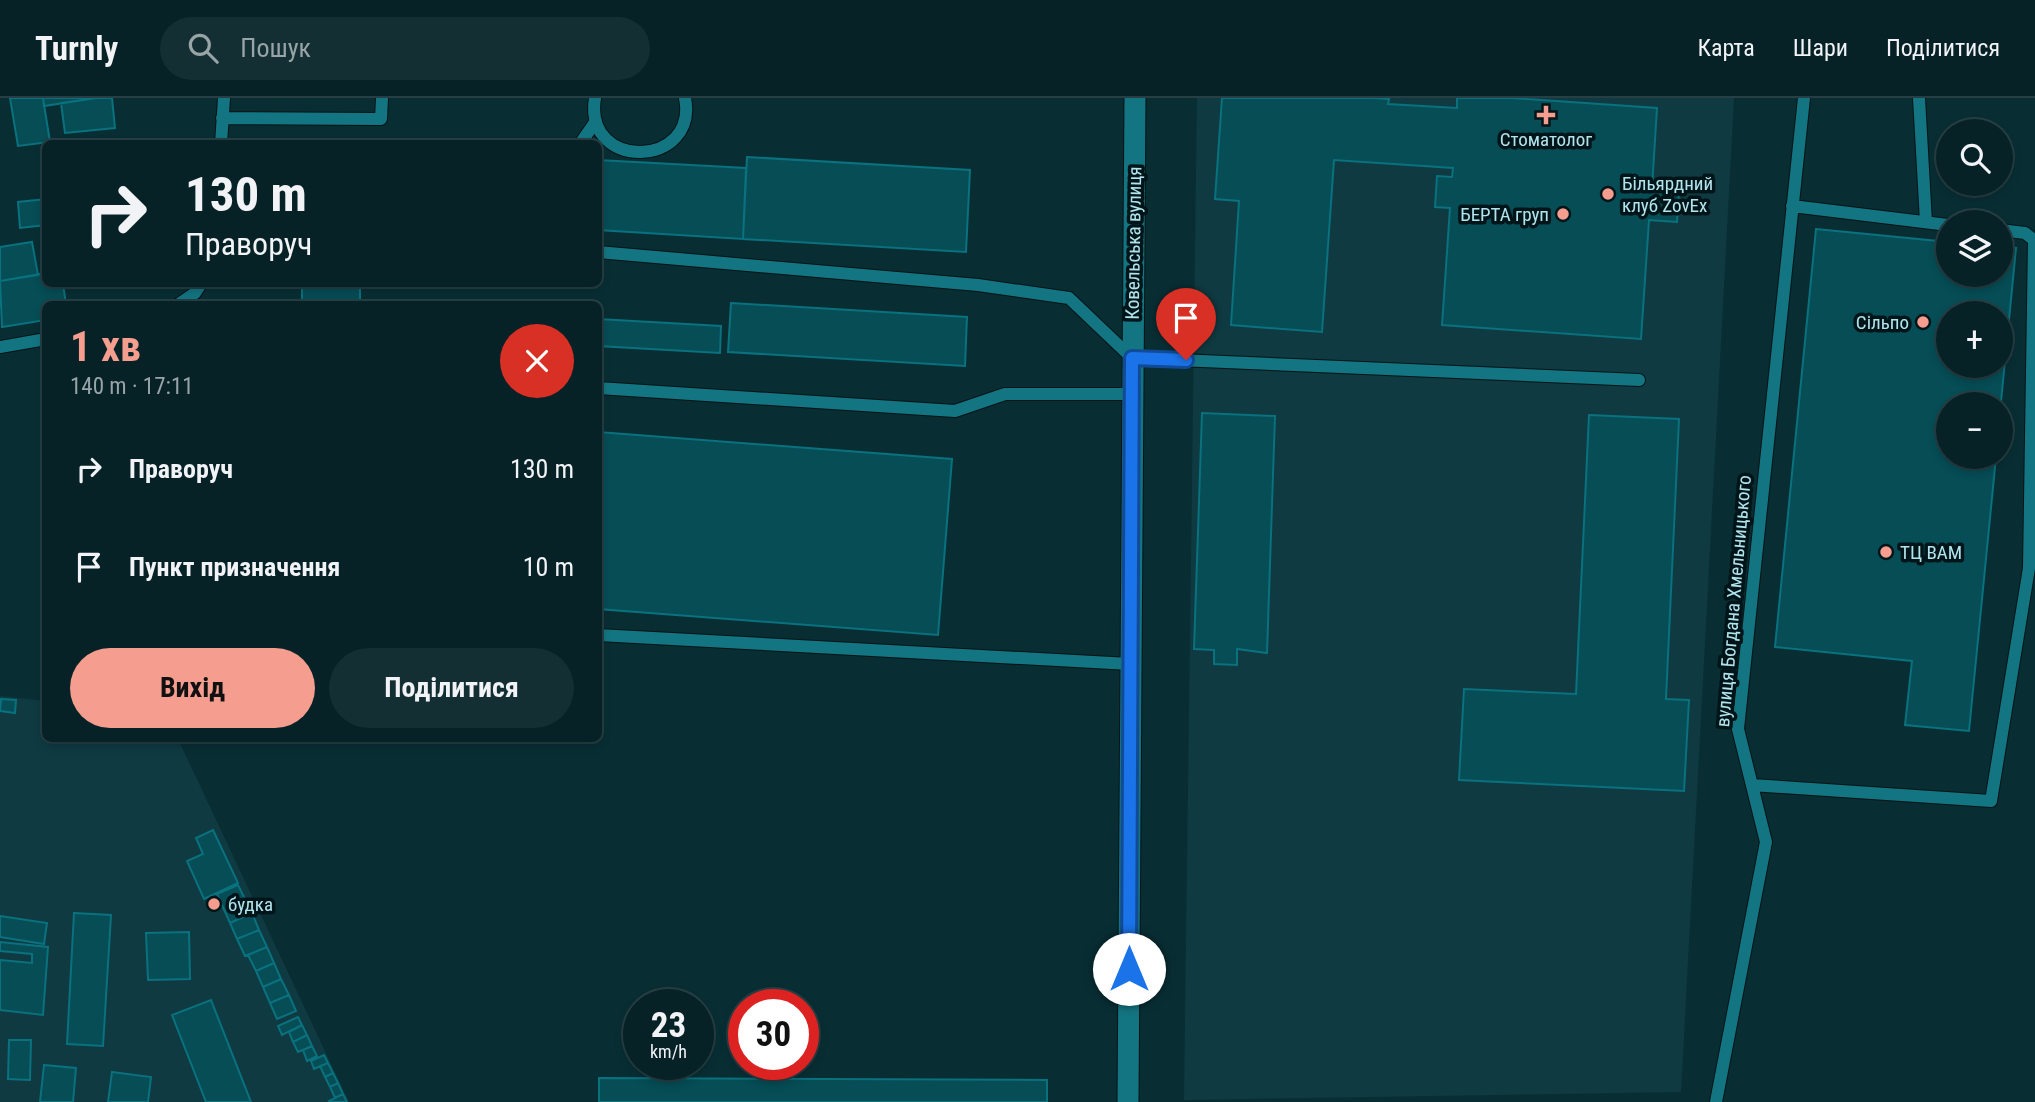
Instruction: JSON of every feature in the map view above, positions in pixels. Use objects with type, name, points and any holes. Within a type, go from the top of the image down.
[{"type":"street","name":"Ковельська вулиця","points":[[1128,1102],[1135,98]]},
{"type":"lane","points":[[221,140],[224,98]]},
{"type":"lane","points":[[222,118],[381,119],[382,98]]},
{"type":"lane","points":[[594,98],[596,121],[603,135],[614,145],[629,152],[645,153],[660,149],[673,140],[686,117],[685,98]]},
{"type":"lane","name":"вулиця Богдана Хмельницького","points":[[1716,1102],[1766,842],[1738,729],[1804,98]]},
{"type":"lane","points":[[1919,98],[1926,222]]},
{"type":"lane","points":[[583,140],[596,121]]},
{"type":"lane","points":[[1792,206],[1936,223]]},
{"type":"lane","points":[[1752,785],[1991,801],[2029,568],[2034,240],[2025,233],[2013,232]]},
{"type":"lane","points":[[602,253],[978,285],[1069,298],[1132,358],[1639,380]]},
{"type":"lane","points":[[183,301],[199,287]]},
{"type":"lane","points":[[0,347],[42,340]]},
{"type":"lane","points":[[602,388],[955,411],[1005,394],[1132,394]]},
{"type":"lane","points":[[602,635],[1130,664]]},
{"type":"shaded area","points":[[1197,98],[1734,98],[1681,1092],[1184,1100]]},
{"type":"shaded area","points":[[0,696],[42,701],[42,742],[179,742],[349,1102],[0,1102]]},
{"type":"building","points":[[10,98],[43,98],[50,140],[18,146]]},
{"type":"building","points":[[43,98],[96,98],[44,106]]},
{"type":"building","points":[[112,98],[115,128],[65,133],[61,103]]},
{"type":"building","name":"БЕРТА груп","points":[[1222,98],[1374,98],[1389,99],[1388,104],[1457,108],[1457,98],[1512,98],[1657,108],[1652,188],[1679,190],[1677,222],[1649,220],[1641,339],[1442,325],[1450,208],[1435,207],[1437,176],[1452,177],[1453,168],[1334,160],[1322,332],[1231,325],[1239,201],[1215,199]]},
{"type":"building","points":[[747,157],[970,170],[966,252],[743,239]]},
{"type":"building","points":[[602,160],[746,168],[743,239],[602,230]]},
{"type":"building","points":[[42,199],[42,225],[20,228],[18,202]]},
{"type":"building","name":"ТЦ ВАМ","points":[[1816,229],[1936,241],[1936,287],[2012,287],[2011,301],[1936,301],[1936,378],[2003,378],[2002,392],[1936,392],[1936,469],[1995,469],[1969,731],[1905,725],[1912,661],[1775,647]]},
{"type":"building","points":[[32,242],[38,275],[0,281],[0,247]]},
{"type":"building","name":"ТЦ ВАМ","points":[[2013,248],[2016,248],[2013,279]]},
{"type":"building","points":[[42,274],[42,287],[63,287],[66,301],[42,301],[42,321],[2,327],[0,281]]},
{"type":"building","points":[[302,287],[360,287],[360,301],[302,301]]},
{"type":"building","points":[[731,303],[967,317],[965,366],[728,352]]},
{"type":"building","points":[[602,319],[721,326],[720,353],[602,346]]},
{"type":"building","points":[[1202,413],[1275,416],[1267,653],[1237,649],[1237,665],[1214,664],[1214,650],[1194,649]]},
{"type":"building","points":[[1589,415],[1679,419],[1666,699],[1689,700],[1684,791],[1459,780],[1464,689],[1576,694]]},
{"type":"building","points":[[602,432],[952,459],[938,635],[602,609]]},
{"type":"building","points":[[1,699],[16,700],[15,713],[0,711]]},
{"type":"building","points":[[213,830],[238,883],[204,899],[187,861],[203,854],[196,838]]},
{"type":"building","points":[[238,885],[252,913],[230,923],[217,894]]},
{"type":"building","name":"будка","points":[[216,899],[219,906],[212,909],[209,902]]},
{"type":"building","points":[[74,913],[111,915],[103,1046],[67,1044]]},
{"type":"building","points":[[252,913],[259,930],[237,939],[230,923]]},
{"type":"building","points":[[0,916],[47,923],[44,944],[0,937]]},
{"type":"building","points":[[259,930],[267,947],[245,956],[237,939]]},
{"type":"building","points":[[189,932],[190,979],[148,980],[146,933]]},
{"type":"building","points":[[0,942],[48,947],[43,1015],[0,1010],[0,960],[32,963],[32,954],[0,951]]},
{"type":"building","points":[[267,947],[274,963],[256,971],[248,955]]},
{"type":"building","points":[[274,963],[281,979],[263,987],[256,971]]},
{"type":"building","points":[[281,979],[289,995],[270,1003],[263,987]]},
{"type":"building","points":[[289,995],[296,1011],[277,1019],[270,1003]]},
{"type":"building","points":[[211,1000],[251,1102],[206,1102],[172,1015]]},
{"type":"building","points":[[298,1017],[302,1025],[282,1035],[278,1026]]},
{"type":"building","points":[[302,1025],[307,1035],[293,1042],[289,1032]]},
{"type":"building","points":[[307,1035],[312,1046],[298,1052],[293,1042]]},
{"type":"building","points":[[9,1040],[31,1040],[30,1080],[8,1079]]},
{"type":"building","points":[[312,1046],[317,1056],[307,1061],[303,1050]]},
{"type":"building","points":[[324,1055],[328,1063],[314,1069],[311,1061]]},
{"type":"building","points":[[328,1063],[333,1073],[325,1077],[320,1066]]},
{"type":"building","points":[[44,1065],[76,1068],[73,1102],[40,1102]]},
{"type":"building","points":[[112,1072],[151,1077],[148,1102],[108,1102]]},
{"type":"building","points":[[333,1073],[338,1083],[330,1087],[325,1077]]},
{"type":"building","points":[[599,1078],[1047,1080],[1047,1102],[599,1102]]},
{"type":"building","points":[[338,1083],[343,1094],[335,1098],[330,1087]]},
{"type":"building","points":[[343,1094],[347,1102],[329,1101]]},
{"type":"place","name":"Стоматолог","points":[[1546,115]]},
{"type":"place","name":"Більярдний клуб ZovEx","points":[[1608,194]]},
{"type":"place","name":"БЕРТА груп","points":[[1563,214]]},
{"type":"place","name":"Сільпо","points":[[1923,322]]},
{"type":"place","name":"ТЦ ВАМ","points":[[1886,552]]},
{"type":"place","name":"будка","points":[[214,904]]},
{"type":"route","points":[[1129,969],[1132,358],[1186,360]]}]
